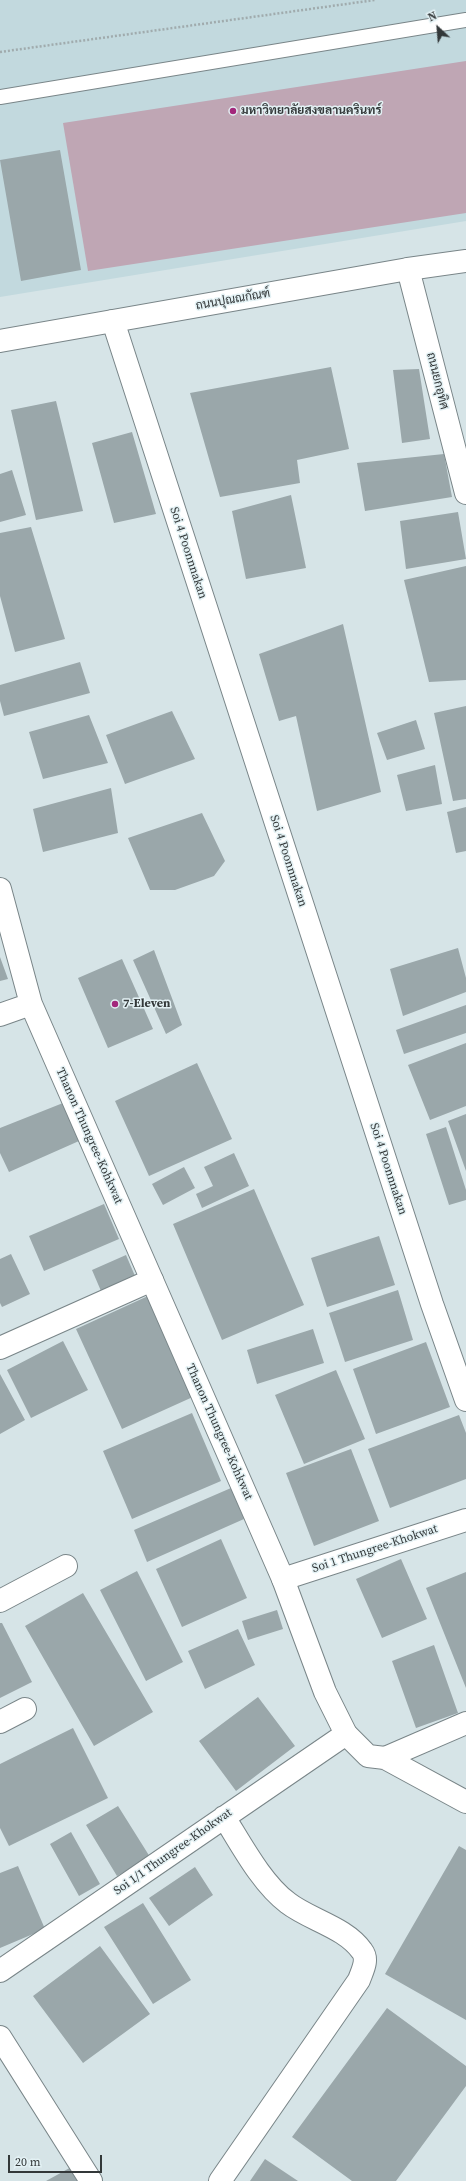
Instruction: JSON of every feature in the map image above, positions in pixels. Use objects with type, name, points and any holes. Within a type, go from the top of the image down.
[{"type":"street","name":"ถนนปุณณกัณฑ์","points":[[0,341],[408,269],[466,261]]},
{"type":"street","name":"ถนนยกอุทิศ","points":[[408,269],[466,493]]},
{"type":"street","name":"Soi 4 Poonnnakan","points":[[113,321],[429,1297],[466,1400]]},
{"type":"street","name":"Thanon Thungree-Kohkwat","points":[[0,890],[31,1004],[283,1579],[325,1692],[346,1734],[368,1756],[385,1758],[466,1802]]},
{"type":"street","points":[[0,1015],[31,1004]]},
{"type":"street","points":[[0,1348],[152,1280]]},
{"type":"street","name":"Soi 1 Thungree-Khokwat","points":[[283,1579],[466,1520]]},
{"type":"street","points":[[0,1601],[66,1566]]},
{"type":"street","points":[[0,1722],[25,1709]]},
{"type":"street","points":[[385,1758],[466,1723]]},
{"type":"street","name":"Soi 1/1 Thungree-Khokwat","points":[[0,1971],[346,1734]]},
{"type":"street","points":[[220,2181],[358,1980],[365,1964],[364,1952],[356,1944],[342,1933],[288,1903],[271,1887],[224,1817]]},
{"type":"street","points":[[0,2037],[91,2181]]},
{"type":"lane","points":[[0,97],[466,20]]},
{"type":"path","points":[[0,52],[375,0]]},
{"type":"shaded area","name":"มหาวิทยาลัยสงขลานครินทร์","points":[[0,0],[466,0],[466,221],[0,297]]},
{"type":"shaded area","points":[[466,61],[466,213],[88,271],[63,123]]},
{"type":"building","points":[[60,150],[81,270],[21,281],[0,160]]},
{"type":"building","points":[[331,367],[349,449],[297,460],[300,483],[220,497],[190,393]]},
{"type":"building","points":[[419,369],[430,439],[402,443],[393,370]]},
{"type":"building","points":[[56,401],[83,511],[36,520],[11,410]]},
{"type":"building","points":[[132,432],[156,514],[114,523],[92,443]]},
{"type":"building","points":[[444,454],[452,497],[365,511],[357,463]]},
{"type":"building","points":[[12,470],[26,515],[0,522],[0,474]]},
{"type":"building","points":[[291,495],[306,568],[246,579],[232,511]]},
{"type":"building","points":[[458,512],[466,559],[406,569],[400,521]]},
{"type":"building","points":[[31,527],[65,639],[15,652],[0,596],[0,533]]},
{"type":"building","points":[[466,566],[466,680],[429,682],[404,580]]},
{"type":"building","points":[[343,624],[381,792],[317,811],[296,716],[279,721],[259,654]]},
{"type":"building","points":[[80,662],[90,693],[4,716],[0,701],[0,685]]},
{"type":"building","points":[[466,706],[466,799],[453,801],[434,713]]},
{"type":"building","points":[[172,711],[195,759],[125,784],[106,735]]},
{"type":"building","points":[[89,715],[108,763],[43,779],[29,732]]},
{"type":"building","points":[[416,720],[425,749],[387,760],[377,733]]},
{"type":"building","points":[[435,765],[442,804],[406,811],[397,775]]},
{"type":"building","points":[[111,788],[118,833],[43,852],[33,809]]},
{"type":"building","points":[[466,807],[466,851],[456,853],[447,812]]},
{"type":"building","points":[[202,813],[225,861],[214,876],[175,890],[150,890],[128,838]]},
{"type":"building","points":[[458,948],[466,978],[466,992],[403,1016],[390,969]]},
{"type":"building","points":[[154,950],[182,1025],[166,1034],[133,960]]},
{"type":"building","points":[[0,957],[8,979],[0,981]]},
{"type":"building","name":"7-Eleven","points":[[122,959],[153,1029],[108,1048],[78,978]]},
{"type":"building","points":[[466,1005],[466,1033],[404,1054],[396,1030]]},
{"type":"building","points":[[466,1043],[466,1106],[430,1120],[408,1065]]},
{"type":"building","points":[[197,1063],[232,1139],[149,1176],[115,1101]]},
{"type":"building","points":[[63,1103],[79,1141],[9,1172],[0,1153],[0,1128]]},
{"type":"building","points":[[466,1114],[466,1171],[448,1121]]},
{"type":"building","points":[[446,1127],[466,1190],[466,1200],[449,1205],[426,1134]]},
{"type":"building","points":[[234,1153],[249,1186],[202,1208],[196,1194],[213,1186],[204,1167]]},
{"type":"building","points":[[184,1167],[195,1188],[163,1205],[152,1184]]},
{"type":"building","points":[[254,1189],[304,1305],[222,1340],[173,1224]]},
{"type":"building","points":[[104,1204],[119,1239],[44,1271],[29,1236]]},
{"type":"building","points":[[379,1236],[395,1285],[327,1307],[311,1258]]},
{"type":"building","points":[[11,1254],[30,1294],[2,1307],[0,1303],[0,1259]]},
{"type":"building","points":[[126,1255],[135,1276],[101,1291],[92,1270]]},
{"type":"building","points":[[398,1290],[413,1340],[345,1362],[329,1313]]},
{"type":"building","points":[[148,1296],[195,1396],[122,1429],[76,1329]]},
{"type":"building","points":[[313,1329],[324,1363],[257,1384],[247,1350]]},
{"type":"building","points":[[63,1341],[88,1390],[31,1418],[7,1370]]},
{"type":"building","points":[[426,1342],[450,1407],[376,1434],[353,1369]]},
{"type":"building","points":[[336,1370],[365,1439],[304,1464],[275,1395]]},
{"type":"building","points":[[0,1374],[25,1420],[0,1434]]},
{"type":"building","points":[[192,1413],[221,1481],[132,1519],[103,1451]]},
{"type":"building","points":[[459,1415],[466,1433],[466,1479],[390,1508],[368,1449]]},
{"type":"building","points":[[351,1449],[379,1521],[314,1546],[286,1473]]},
{"type":"building","points":[[231,1488],[244,1519],[147,1562],[134,1530]]},
{"type":"building","points":[[221,1539],[247,1598],[182,1627],[156,1569]]},
{"type":"building","points":[[401,1559],[427,1619],[382,1638],[356,1579]]},
{"type":"building","points":[[137,1571],[183,1662],[146,1681],[100,1590]]},
{"type":"building","points":[[466,1572],[466,1688],[426,1588]]},
{"type":"building","points":[[83,1593],[153,1712],[94,1746],[25,1626]]},
{"type":"building","points":[[277,1610],[283,1629],[248,1640],[242,1621]]},
{"type":"building","points":[[0,1623],[2,1623],[32,1682],[0,1698]]},
{"type":"building","points":[[238,1629],[255,1665],[205,1689],[188,1651]]},
{"type":"building","points":[[434,1645],[458,1713],[416,1728],[392,1661]]},
{"type":"building","points":[[258,1697],[295,1746],[236,1791],[199,1741]]},
{"type":"building","points":[[73,1728],[108,1798],[9,1846],[0,1828],[0,1764]]},
{"type":"building","points":[[118,1806],[150,1857],[117,1876],[86,1825]]},
{"type":"building","points":[[71,1832],[100,1884],[79,1896],[50,1844]]},
{"type":"building","points":[[459,1846],[466,1850],[466,2020],[385,1974]]},
{"type":"building","points":[[18,1866],[45,1929],[0,1948],[0,1873]]},
{"type":"building","points":[[195,1867],[213,1895],[169,1926],[149,1898]]},
{"type":"building","points":[[143,1903],[191,1980],[153,2004],[104,1927]]},
{"type":"building","points":[[100,1946],[150,2014],[83,2063],[33,1996]]},
{"type":"building","points":[[387,2008],[466,2066],[466,2086],[396,2181],[352,2181],[292,2137]]},
{"type":"building","points":[[265,2159],[298,2181],[250,2181]]},
{"type":"building","points":[[75,2165],[83,2181],[46,2181]]},
{"type":"place","name":"มหาวิทยาลัยสงขลานครินทร์","points":[[233,111]]},
{"type":"place","name":"7-Eleven","points":[[115,1004]]}]
